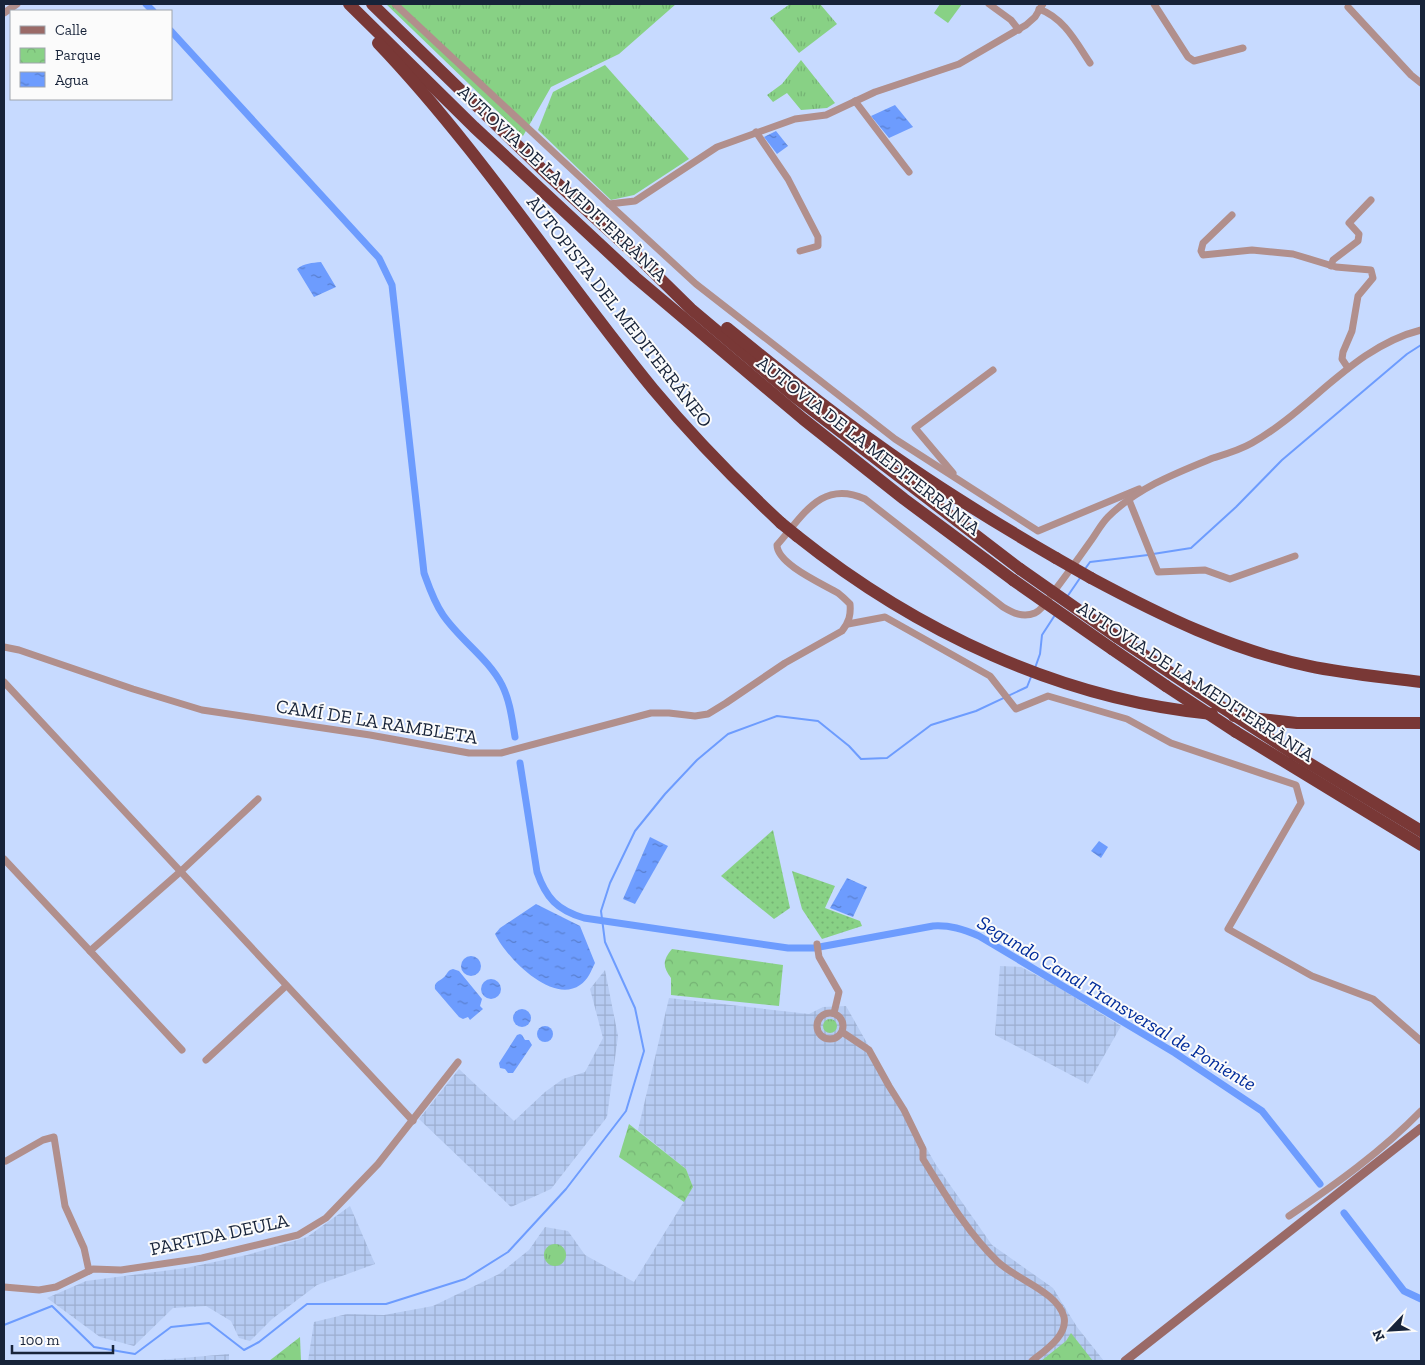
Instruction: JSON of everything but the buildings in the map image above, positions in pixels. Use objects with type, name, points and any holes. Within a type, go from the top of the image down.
[{"type":"highway","name":"AUTOPISTA DEL MEDITERRÁNEO","points":[[339,4],[404,70],[434,106],[500,189],[616,342],[673,412],[735,480],[781,523],[864,586],[916,618],[960,641],[1017,666],[1087,690],[1140,704],[1184,712],[1297,723],[1421,723]]},
{"type":"highway","name":"AUTOVIA DE LA MEDITERRÀNIA","points":[[349,4],[474,127],[642,283],[803,419],[904,499],[1013,580],[1166,686],[1236,732],[1421,846]]},
{"type":"highway","name":"AUTOVIA DE LA MEDITERRÀNIA","points":[[372,4],[546,174],[637,256],[691,309],[794,396],[1020,569],[1117,637],[1294,754],[1421,831]]},
{"type":"highway","points":[[637,256],[802,388],[874,442],[948,493],[1091,578],[1177,621],[1218,639],[1251,650],[1308,666],[1421,682]]},
{"type":"highway","points":[[1354,790],[1370,793],[1421,822]]},
{"type":"street","points":[[4,13],[16,4]]},
{"type":"street","points":[[396,4],[696,284],[895,439],[1038,531],[1250,444],[1288,418],[1348,368],[1383,345],[1421,330]]},
{"type":"street","points":[[989,4],[1011,20],[1019,30]]},
{"type":"street","points":[[1154,4],[1188,57],[1194,61],[1243,48]]},
{"type":"street","points":[[609,204],[635,202],[717,147],[795,119],[826,115],[875,92],[959,64],[1032,21],[1041,6],[1064,26],[1090,63]]},
{"type":"street","points":[[1348,7],[1411,75],[1421,83]]},
{"type":"street","points":[[856,101],[909,172]]},
{"type":"street","points":[[756,132],[788,179],[818,237],[818,246],[800,251]]},
{"type":"street","points":[[1331,266],[1333,260],[1358,241],[1359,234],[1349,223],[1371,200]]},
{"type":"street","points":[[1232,215],[1203,243],[1201,251],[1203,255],[1252,250],[1293,254],[1331,266],[1371,270],[1373,278],[1358,296],[1352,331],[1342,352],[1342,359],[1348,368]]},
{"type":"street","points":[[958,479],[915,428],[993,370]]},
{"type":"street","points":[[1156,482],[1129,500],[1106,519],[1041,608],[1036,613],[1027,615],[1016,615],[1003,607],[865,499],[852,493],[837,492],[823,497],[809,509],[777,545],[777,549],[792,565],[818,583],[840,594],[850,604],[848,624],[885,617],[990,676],[1016,709],[1048,696],[1127,719],[1171,743],[1296,786],[1300,803],[1228,929],[1312,976],[1373,999],[1421,1041]]},
{"type":"street","points":[[1129,500],[1158,572],[1205,570],[1230,579],[1295,556]]},
{"type":"street","name":"CAMÍ DE LA RAMBLETA","points":[[4,647],[19,650],[133,689],[202,710],[370,735],[469,753],[487,754],[501,753],[651,713],[695,716],[708,714],[785,663],[842,631],[848,624]]},
{"type":"street","points":[[4,682],[413,1121]]},
{"type":"street","points":[[90,951],[180,872],[258,799]]},
{"type":"street","points":[[4,859],[182,1050]]},
{"type":"street","points":[[817,948],[819,957],[840,992],[834,1013]]},
{"type":"street","points":[[206,1060],[286,986]]},
{"type":"street","points":[[834,1013],[843,1023],[842,1032],[839,1036],[830,1040],[818,1032],[817,1023],[825,1014],[834,1013]]},
{"type":"street","points":[[842,1032],[869,1050],[904,1110],[923,1149],[922,1159],[972,1232],[998,1262],[1059,1305],[1064,1319],[1062,1331],[1052,1345],[1032,1361]]},
{"type":"street","name":"PARTIDA DEULA","points":[[4,1287],[39,1290],[56,1287],[93,1269],[121,1270],[202,1258],[298,1235],[326,1218],[378,1164],[458,1062]]},
{"type":"street","points":[[1289,1216],[1351,1172],[1404,1129],[1421,1111]]},
{"type":"street","points":[[1125,1361],[1421,1128]]},
{"type":"street","points":[[6,1161],[43,1140],[54,1138],[65,1206],[84,1248],[89,1271]]},
{"type":"shaded area","points":[[1000,966],[1021,967],[1053,984],[1121,1026],[1088,1084],[995,1035]]},
{"type":"shaded area","points":[[605,970],[618,1036],[607,1117],[551,1189],[511,1207],[419,1119],[459,1069],[514,1121],[545,1092],[563,1079],[585,1072],[603,1038],[590,989]]},
{"type":"shaded area","points":[[669,998],[809,1014],[823,1007],[846,1006],[936,1165],[992,1245],[1053,1288],[1077,1327],[1104,1361],[308,1361],[314,1322],[347,1314],[384,1315],[433,1306],[499,1274],[529,1250],[545,1227],[568,1231],[585,1255],[634,1282],[693,1187],[686,1169],[638,1130]]},
{"type":"shaded area","points":[[350,1206],[375,1264],[317,1285],[272,1319],[250,1341],[239,1338],[231,1321],[206,1306],[173,1308],[134,1346],[100,1337],[47,1298],[86,1281],[186,1268],[247,1255],[307,1237]]},
{"type":"shaded area","points":[[229,1354],[229,1361],[147,1361]]},
{"type":"green space","points":[[386,4],[676,4],[619,54],[551,87],[523,136]]},
{"type":"green space","points":[[790,4],[820,4],[837,24],[799,53],[770,18]]},
{"type":"green space","points":[[940,4],[962,4],[948,23],[934,13]]},
{"type":"green space","points":[[801,60],[835,103],[827,108],[801,110],[787,93],[773,102],[767,95],[782,84]]},
{"type":"green space","points":[[605,65],[689,159],[634,195],[611,200],[538,130],[553,92]]},
{"type":"green space","points":[[773,830],[790,908],[774,919],[721,876]]},
{"type":"green space","points":[[792,871],[835,886],[825,908],[860,921],[862,926],[822,939],[802,909]]},
{"type":"green space","points":[[672,949],[783,965],[779,1006],[671,995],[671,978],[666,970],[665,960]]},
{"type":"green space","points":[[827,1019],[833,1019],[837,1026],[833,1033],[827,1033],[823,1029],[823,1023]]},
{"type":"green space","points":[[629,1124],[686,1169],[693,1187],[684,1202],[619,1157]]},
{"type":"green space","points":[[555,1244],[563,1247],[566,1255],[563,1263],[555,1266],[547,1263],[544,1255],[547,1247]]},
{"type":"green space","points":[[1071,1333],[1093,1361],[1041,1361],[1066,1341]]},
{"type":"green space","points":[[300,1337],[301,1361],[269,1361]]},
{"type":"water","points":[[895,105],[913,127],[889,138],[871,116]]},
{"type":"water","points":[[776,131],[788,146],[777,154],[764,137]]},
{"type":"water","points":[[321,262],[336,287],[314,297],[297,269],[305,264]]},
{"type":"water","points":[[650,837],[668,846],[635,904],[623,899]]},
{"type":"water","points":[[1099,841],[1108,847],[1101,858],[1091,851]]},
{"type":"water","points":[[847,878],[867,887],[853,917],[830,908]]},
{"type":"water","points":[[536,904],[580,926],[595,963],[587,978],[580,985],[569,989],[556,989],[544,984],[519,966],[495,934],[500,928]]},
{"type":"water","points":[[471,956],[478,959],[481,966],[478,973],[471,976],[464,973],[461,966],[464,959]]},
{"type":"water","points":[[453,969],[459,971],[482,999],[480,1006],[483,1009],[470,1020],[468,1017],[463,1019],[459,1017],[435,989],[437,982]]},
{"type":"water","points":[[491,979],[498,982],[501,989],[498,996],[491,999],[484,996],[481,989],[484,982]]},
{"type":"water","points":[[522,1009],[528,1012],[531,1018],[528,1024],[522,1027],[516,1024],[513,1018],[516,1012]]},
{"type":"water","points":[[542,1026],[548,1026],[553,1031],[551,1040],[542,1042],[537,1037],[537,1031]]},
{"type":"water","points":[[520,1034],[525,1040],[529,1040],[532,1045],[513,1073],[508,1073],[505,1069],[500,1068],[499,1063],[517,1035]]},
{"type":"waterway","points":[[146,4],[152,10]]},
{"type":"waterway","points":[[172,32],[379,258],[392,285],[424,573],[434,600],[443,615],[457,633],[489,666],[502,685],[509,704],[515,737]]},
{"type":"waterway","points":[[1153,554],[1191,548],[1236,507],[1282,460],[1407,354],[1421,345]]},
{"type":"waterway","points":[[1085,569],[1090,562],[1148,555]]},
{"type":"waterway","points":[[1067,597],[1080,578]]},
{"type":"waterway","points":[[1035,668],[1040,654],[1042,635],[1055,615]]},
{"type":"waterway","points":[[4,1325],[52,1306],[94,1347],[135,1354],[171,1327],[209,1323],[244,1350],[259,1342],[307,1304],[386,1304],[465,1279],[508,1252],[566,1189],[626,1111],[644,1051],[635,1008],[605,942],[601,911],[610,883],[635,831],[665,794],[697,760],[728,734],[777,716],[818,721],[849,746],[861,759],[887,758],[931,725],[976,711],[1027,687],[1031,677]]},
{"type":"waterway","name":"Segundo Canal Transversal de Poniente","points":[[520,763],[537,872],[549,896],[567,911],[584,918],[788,948],[814,948],[933,926],[951,927],[967,931],[979,936],[1175,1053],[1262,1111],[1320,1184]]},
{"type":"waterway","name":"Segundo Canal Transversal de Poniente","points":[[1344,1213],[1404,1291],[1421,1299]]}]
